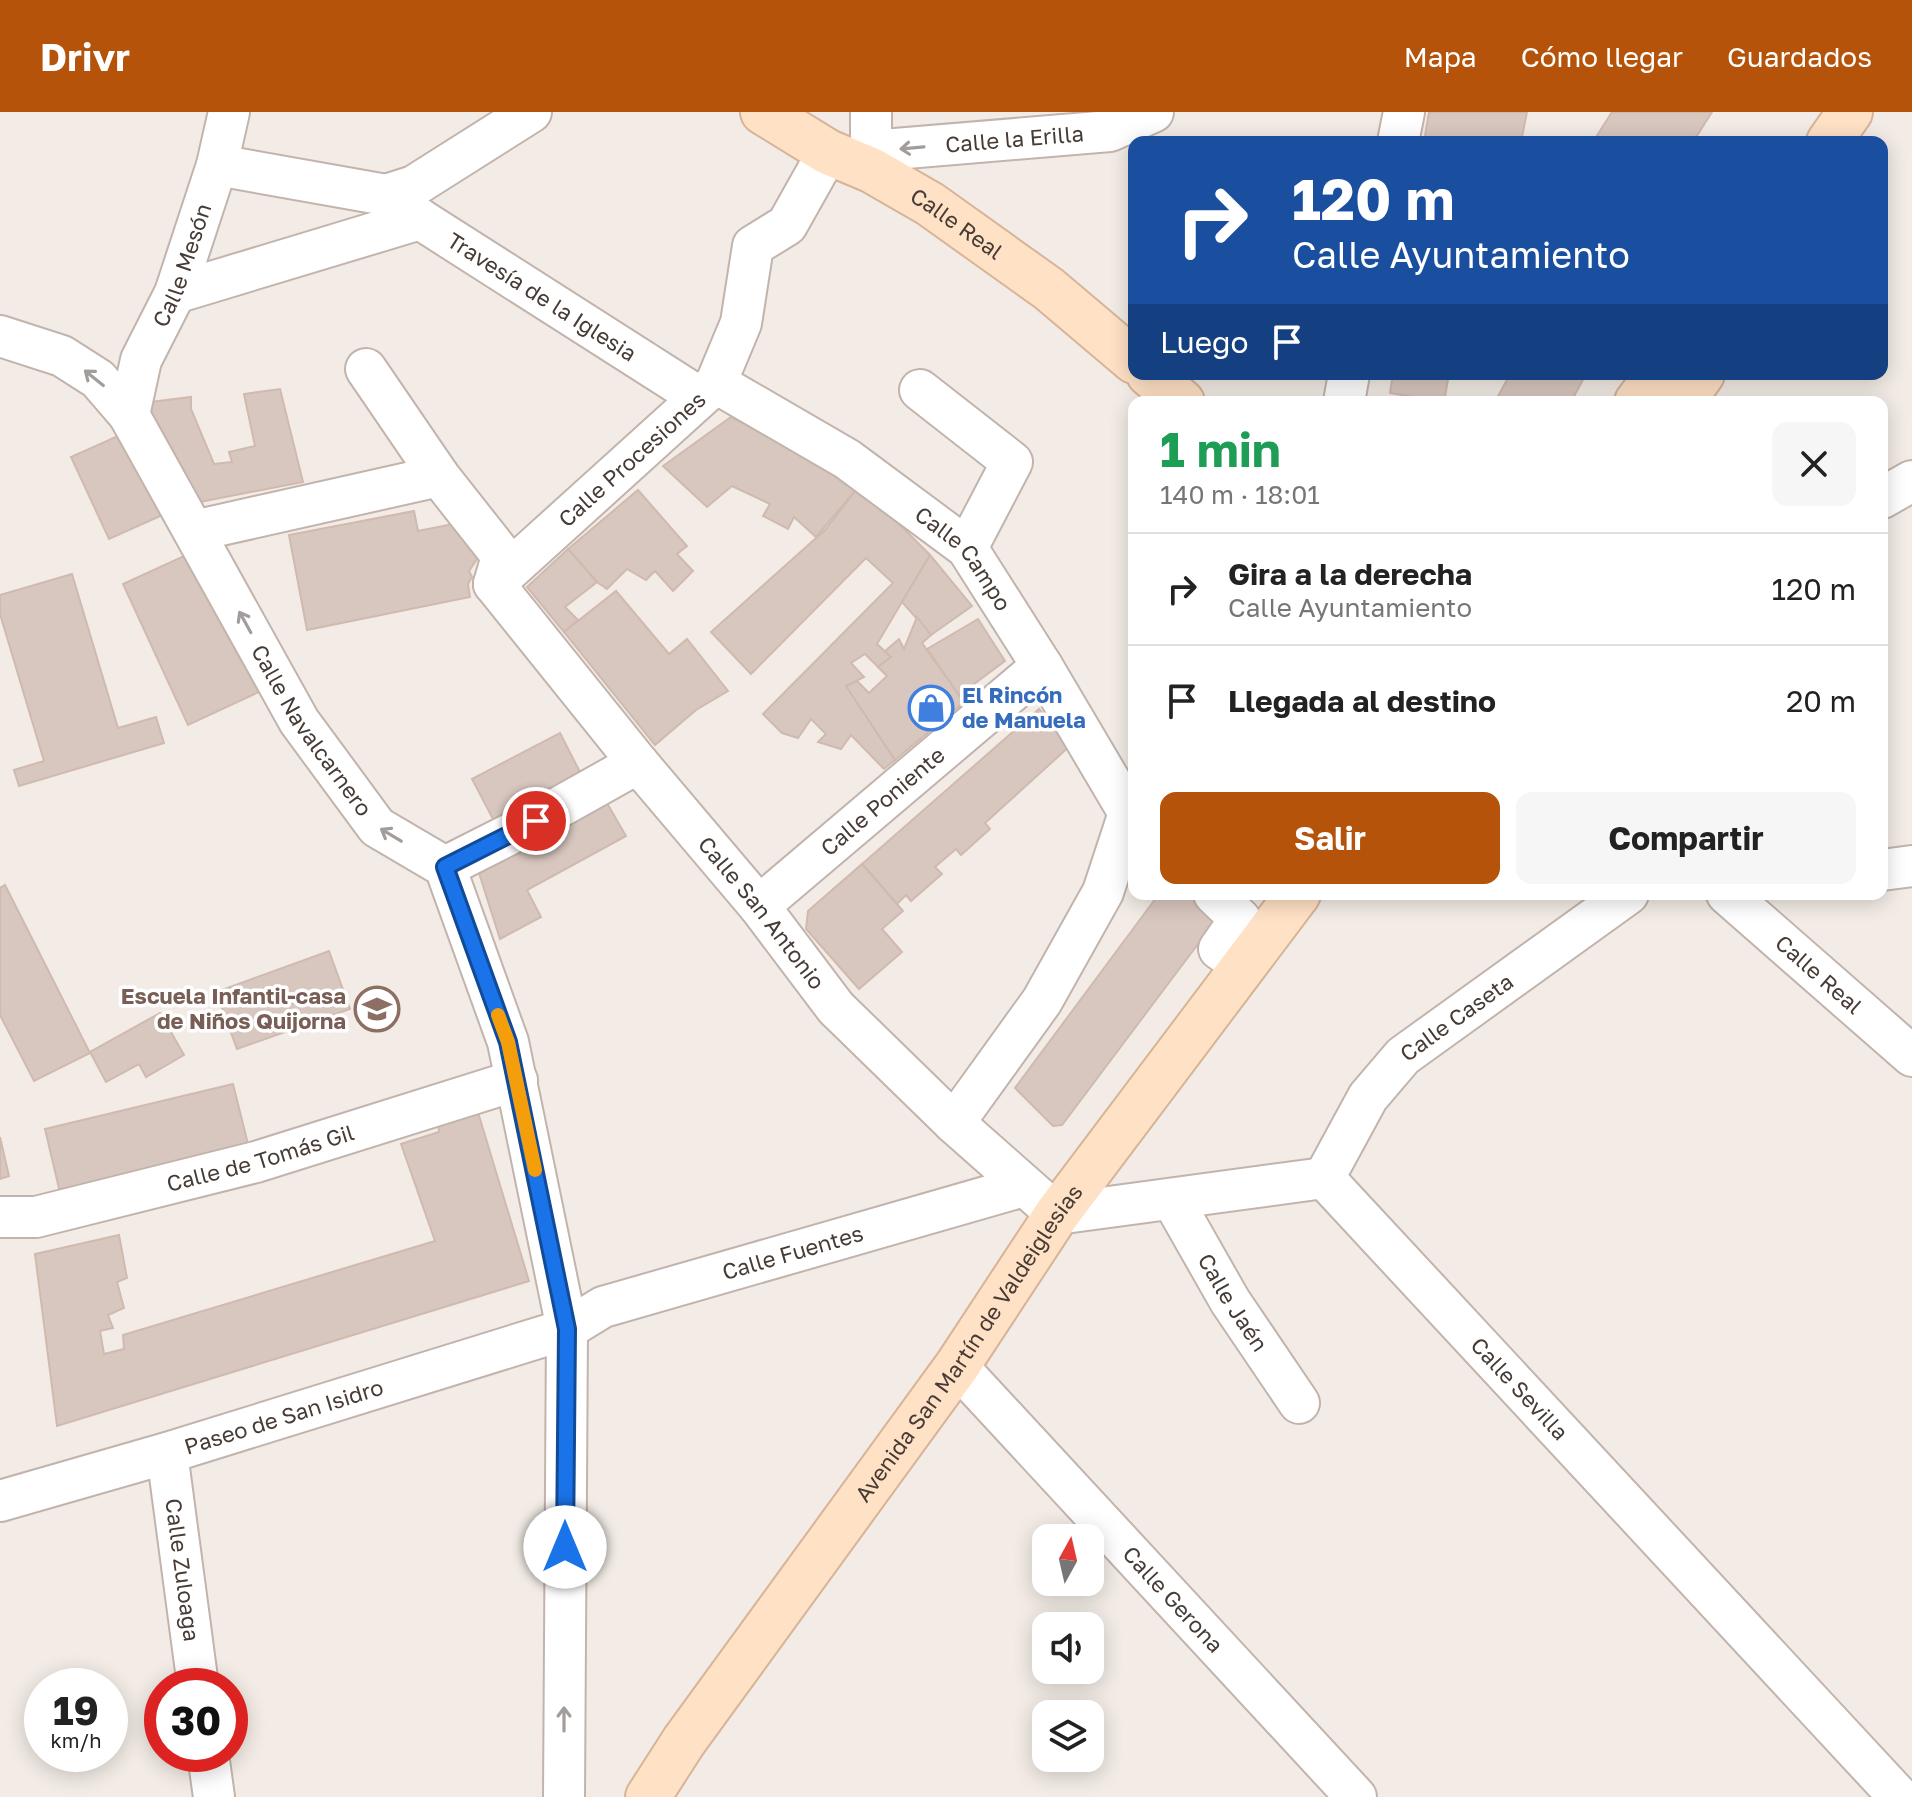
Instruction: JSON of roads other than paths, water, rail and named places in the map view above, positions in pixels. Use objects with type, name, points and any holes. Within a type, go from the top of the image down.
[{"type":"main road","name":"Calle Real","points":[[763,112],[828,152],[871,161],[1037,281],[1128,356]]},
{"type":"main road","points":[[1833,136],[1850,112]]},
{"type":"main road","points":[[1855,136],[1866,112]]},
{"type":"main road","points":[[1156,380],[1175,396]]},
{"type":"main road","name":"Avenida San Martín de Valdeiglesias","points":[[648,1797],[684,1741],[957,1366],[1057,1214],[1294,900]]},
{"type":"street","name":"Calle Mesón","points":[[129,415],[141,360],[175,293],[217,165],[229,112]]},
{"type":"street","points":[[871,112],[871,161]]},
{"type":"street","name":"Calle la Erilla","points":[[871,161],[1110,131],[1153,112]]},
{"type":"street","points":[[1399,136],[1404,112]]},
{"type":"street","points":[[217,165],[386,195],[414,186],[521,114]]},
{"type":"street","name":"Calle Procesiones","points":[[494,584],[708,390],[741,323],[753,246],[787,225],[828,152]]},
{"type":"street","name":"Travesía de la Iglesia","points":[[386,195],[420,219],[708,390]]},
{"type":"street","points":[[175,293],[420,219]]},
{"type":"street","name":"Calle Navalcarnero","points":[[0,336],[62,356],[98,379],[129,415],[299,721],[377,827],[445,867]]},
{"type":"street","points":[[366,369],[439,476],[502,556],[494,584]]},
{"type":"street","name":"Calle Campo","points":[[708,390],[847,459],[967,548],[1128,809]]},
{"type":"street","points":[[920,390],[1012,462],[967,548]]},
{"type":"street","points":[[194,531],[439,476]]},
{"type":"street","points":[[1888,495],[1912,481]]},
{"type":"street","name":"Calle San Antonio","points":[[494,584],[638,763],[759,906],[836,1008],[954,1123],[1057,1214]]},
{"type":"street","name":"Calle Poniente","points":[[759,906],[1042,666]]},
{"type":"street","points":[[564,1797],[567,1329],[508,1042],[445,867],[541,818],[638,763]]},
{"type":"street","name":"Calle Campo","points":[[954,1123],[1042,1001],[1103,892],[1128,826]]},
{"type":"street","points":[[1888,869],[1912,866]]},
{"type":"street","points":[[1220,900],[1240,919],[1219,949],[1245,967]]},
{"type":"street","name":"Calle Caseta","points":[[1324,1178],[1368,1097],[1403,1056],[1620,900]]},
{"type":"street","name":"Calle Real","points":[[1734,900],[1912,1056]]},
{"type":"street","name":"Calle de Tomás Gil","points":[[0,1217],[36,1217],[256,1162],[517,1080]]},
{"type":"street","points":[[1057,1214],[1324,1178]]},
{"type":"street","name":"Calle Sevilla","points":[[1324,1178],[1899,1797]]},
{"type":"street","name":"Calle Fuentes","points":[[567,1329],[603,1307],[1024,1186]]},
{"type":"street","name":"Calle Jaén","points":[[1172,1199],[1230,1301],[1299,1403]]},
{"type":"street","name":"Paseo de San Isidro","points":[[0,1501],[167,1453],[567,1329]]},
{"type":"street","name":"Calle Gerona","points":[[957,1366],[1356,1797]]},
{"type":"street","name":"Calle Zuloaga","points":[[167,1453],[196,1668]]},
{"type":"street","points":[[211,1772],[214,1797]]},
{"type":"place","name":"El Rincón de Manuela","points":[[931,708]]},
{"type":"place","name":"Escuela Infantil-casa de Niños Quijorna","points":[[377,1009]]}]
